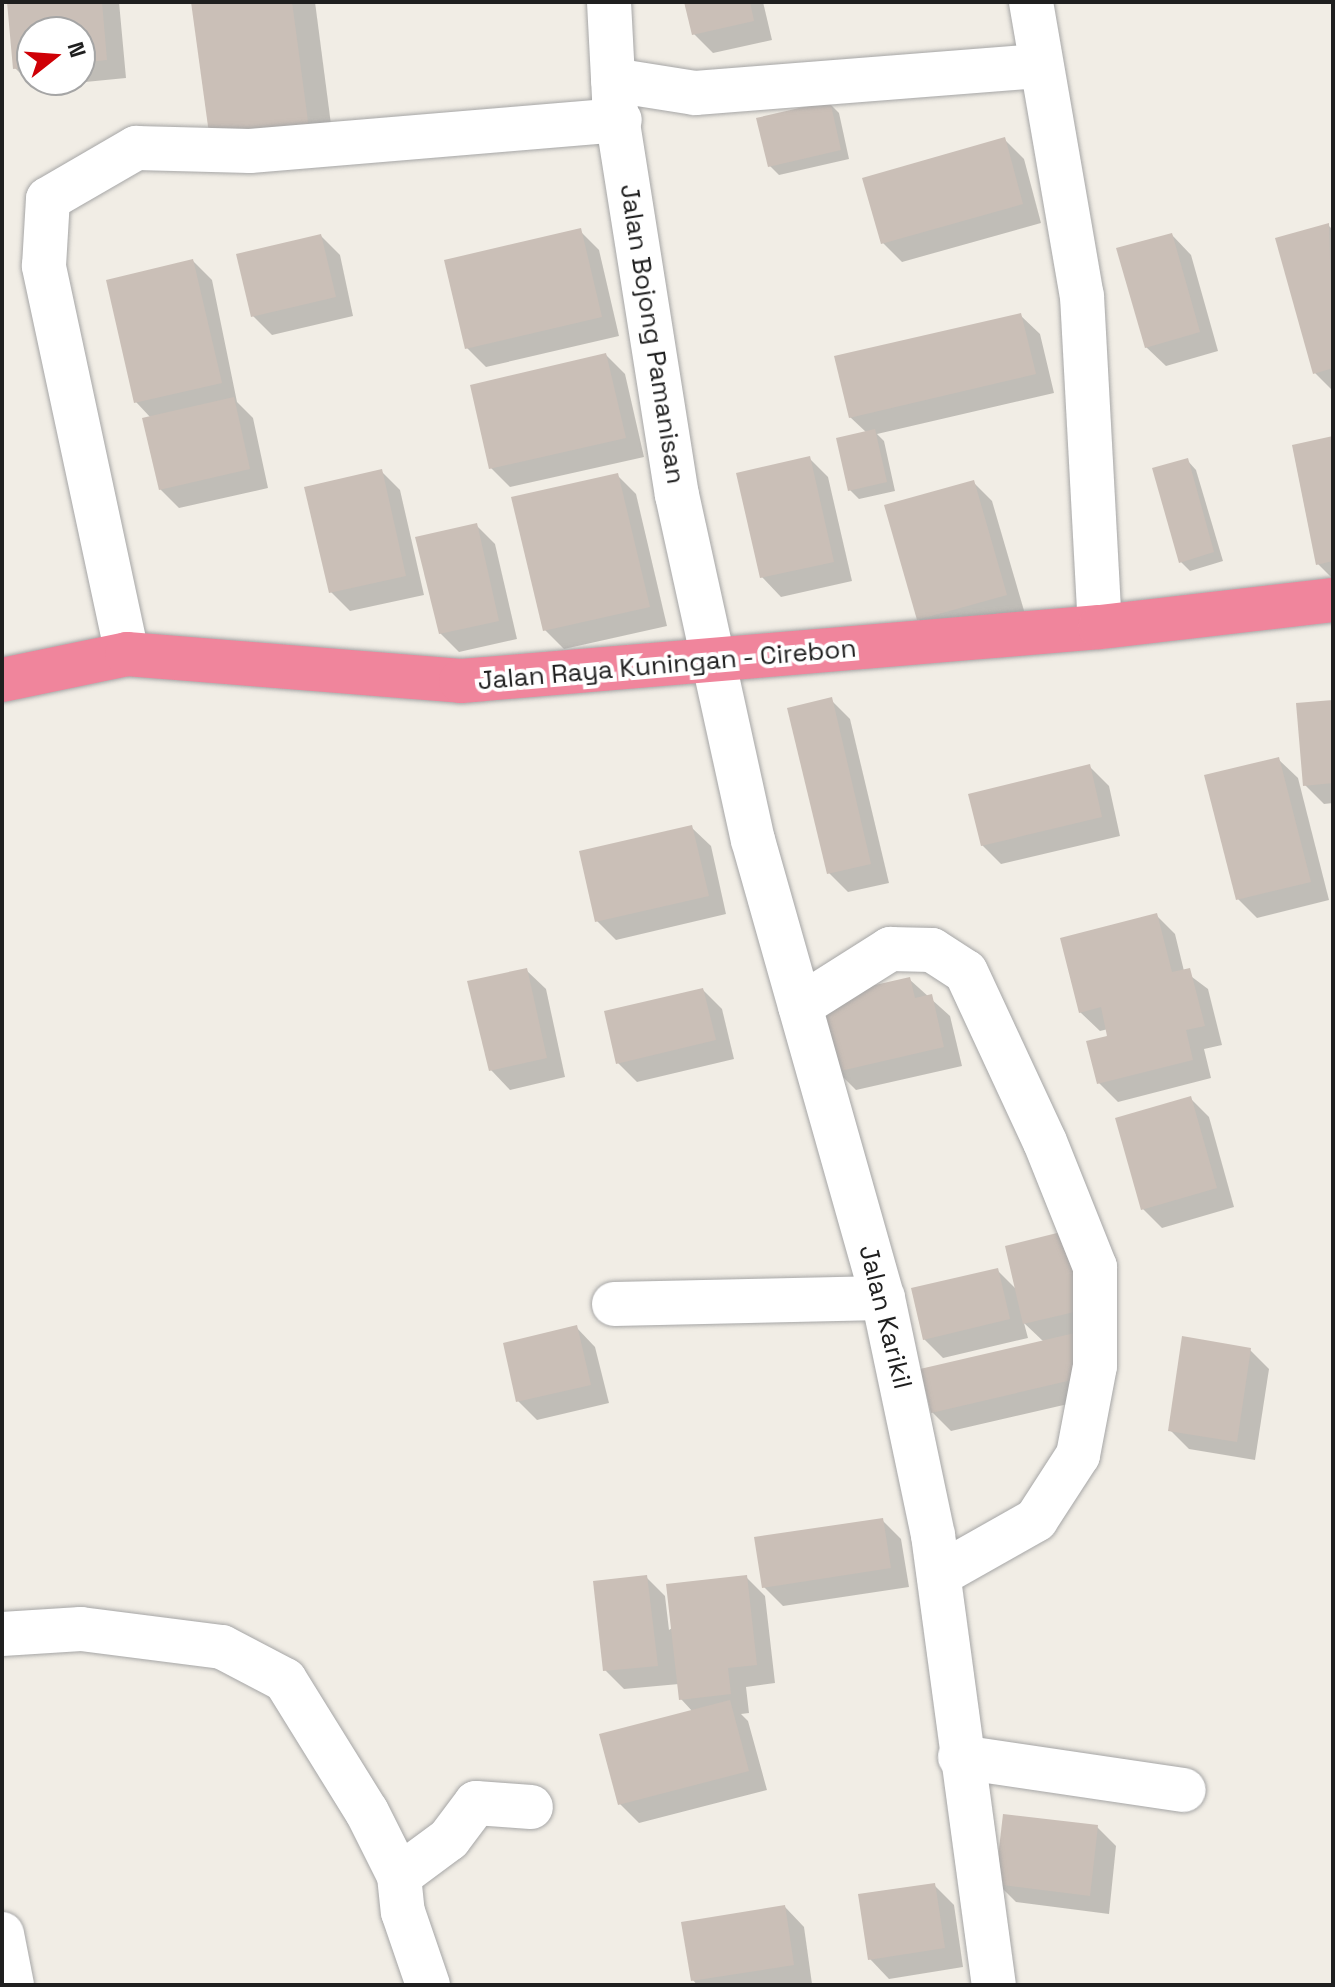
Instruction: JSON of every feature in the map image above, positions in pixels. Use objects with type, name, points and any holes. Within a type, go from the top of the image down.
[{"type":"highway","name":"Jalan Raya Kuningan - Cirebon","points":[[2,680],[127,654],[461,681],[713,663],[1100,627],[1333,600]]},
{"type":"street","name":"Jalan Bojong Pamanisan","points":[[609,2],[616,100],[677,495],[713,663]]},
{"type":"street","points":[[1031,2],[1039,66],[1082,296],[1100,627]]},
{"type":"street","points":[[127,654],[44,266],[48,199],[136,148],[250,151],[616,100],[1039,66]]},
{"type":"street","name":"Jalan Karikil","points":[[713,663],[753,840],[883,1298],[940,1574],[960,1757],[994,1985]]},
{"type":"street","points":[[800,1006],[890,949],[932,950],[966,972],[1045,1142],[1095,1267],[1095,1366],[1078,1455],[1036,1520],[940,1574]]},
{"type":"street","points":[[614,1304],[883,1298]]},
{"type":"street","points":[[2,1634],[81,1629],[222,1647],[285,1680],[367,1812],[399,1876],[403,1912],[428,1985]]},
{"type":"street","points":[[960,1757],[1184,1790]]},
{"type":"street","points":[[399,1876],[449,1839],[476,1803],[531,1807]]},
{"type":"street","points":[[2,1934],[12,1985]]},
{"type":"building","points":[[7,2],[102,2],[107,60],[96,61],[96,16],[16,16],[16,69],[13,69]]},
{"type":"building","points":[[191,2],[292,2],[309,129],[210,141]]},
{"type":"building","points":[[684,2],[750,2],[754,21],[692,35]]},
{"type":"building","points":[[830,101],[841,150],[768,167],[756,118]]},
{"type":"building","points":[[1005,137],[1023,204],[881,244],[862,178]]},
{"type":"building","points":[[1329,223],[1333,368],[1313,374],[1275,238]]},
{"type":"building","points":[[581,228],[602,317],[465,349],[444,260]]},
{"type":"building","points":[[1172,233],[1200,332],[1145,348],[1116,248]]},
{"type":"building","points":[[321,234],[336,297],[251,317],[236,254]]},
{"type":"building","points":[[193,259],[222,383],[134,403],[106,280]]},
{"type":"building","points":[[1021,313],[1036,374],[849,418],[834,356]]},
{"type":"building","points":[[606,353],[626,438],[489,469],[470,385]]},
{"type":"building","points":[[234,397],[250,469],[159,490],[142,418]]},
{"type":"building","points":[[875,429],[887,482],[848,491],[836,438]]},
{"type":"building","points":[[1333,436],[1333,561],[1316,565],[1292,445]]},
{"type":"building","points":[[810,456],[834,562],[760,578],[736,473]]},
{"type":"building","points":[[1188,458],[1214,552],[1179,563],[1152,468]]},
{"type":"building","points":[[382,469],[406,576],[329,593],[304,487]]},
{"type":"building","points":[[618,473],[650,607],[543,631],[511,497]]},
{"type":"building","points":[[974,480],[1007,595],[917,620],[884,505]]},
{"type":"building","points":[[477,523],[499,621],[439,634],[415,537]]},
{"type":"building","points":[[832,697],[871,864],[827,874],[787,708]]},
{"type":"building","points":[[1333,700],[1333,783],[1303,786],[1296,703]]},
{"type":"building","points":[[1279,757],[1311,882],[1236,900],[1204,775]]},
{"type":"building","points":[[1090,764],[1102,817],[981,846],[968,794]]},
{"type":"building","points":[[692,825],[709,896],[595,922],[579,851]]},
{"type":"building","points":[[1157,913],[1172,972],[1190,968],[1205,1026],[1186,1030],[1193,1060],[1097,1084],[1086,1041],[1107,1036],[1101,1007],[1079,1013],[1060,938]]},
{"type":"building","points":[[527,968],[547,1058],[489,1071],[467,981]]},
{"type":"building","points":[[910,977],[915,998],[932,994],[944,1047],[836,1072],[818,998]]},
{"type":"building","points":[[703,988],[716,1040],[616,1064],[604,1011]]},
{"type":"building","points":[[1191,1096],[1217,1188],[1141,1210],[1115,1118]]},
{"type":"building","points":[[1065,1231],[1083,1310],[1023,1324],[1005,1246]]},
{"type":"building","points":[[998,1268],[1010,1319],[923,1340],[911,1288]]},
{"type":"building","points":[[577,1325],[591,1385],[516,1402],[503,1343]]},
{"type":"building","points":[[1079,1332],[1089,1376],[931,1413],[920,1369]]},
{"type":"building","points":[[1182,1336],[1251,1348],[1237,1442],[1168,1431]]},
{"type":"building","points":[[883,1518],[891,1568],[762,1588],[754,1537]]},
{"type":"building","points":[[647,1575],[658,1666],[603,1671],[593,1581]]},
{"type":"building","points":[[747,1575],[757,1665],[728,1668],[731,1694],[679,1700],[666,1584]]},
{"type":"building","points":[[730,1700],[749,1771],[618,1805],[599,1734]]},
{"type":"building","points":[[1003,1814],[1098,1825],[1090,1896],[995,1884]]},
{"type":"building","points":[[935,1883],[945,1948],[868,1960],[858,1894]]},
{"type":"building","points":[[785,1905],[794,1965],[691,1981],[681,1922]]}]
